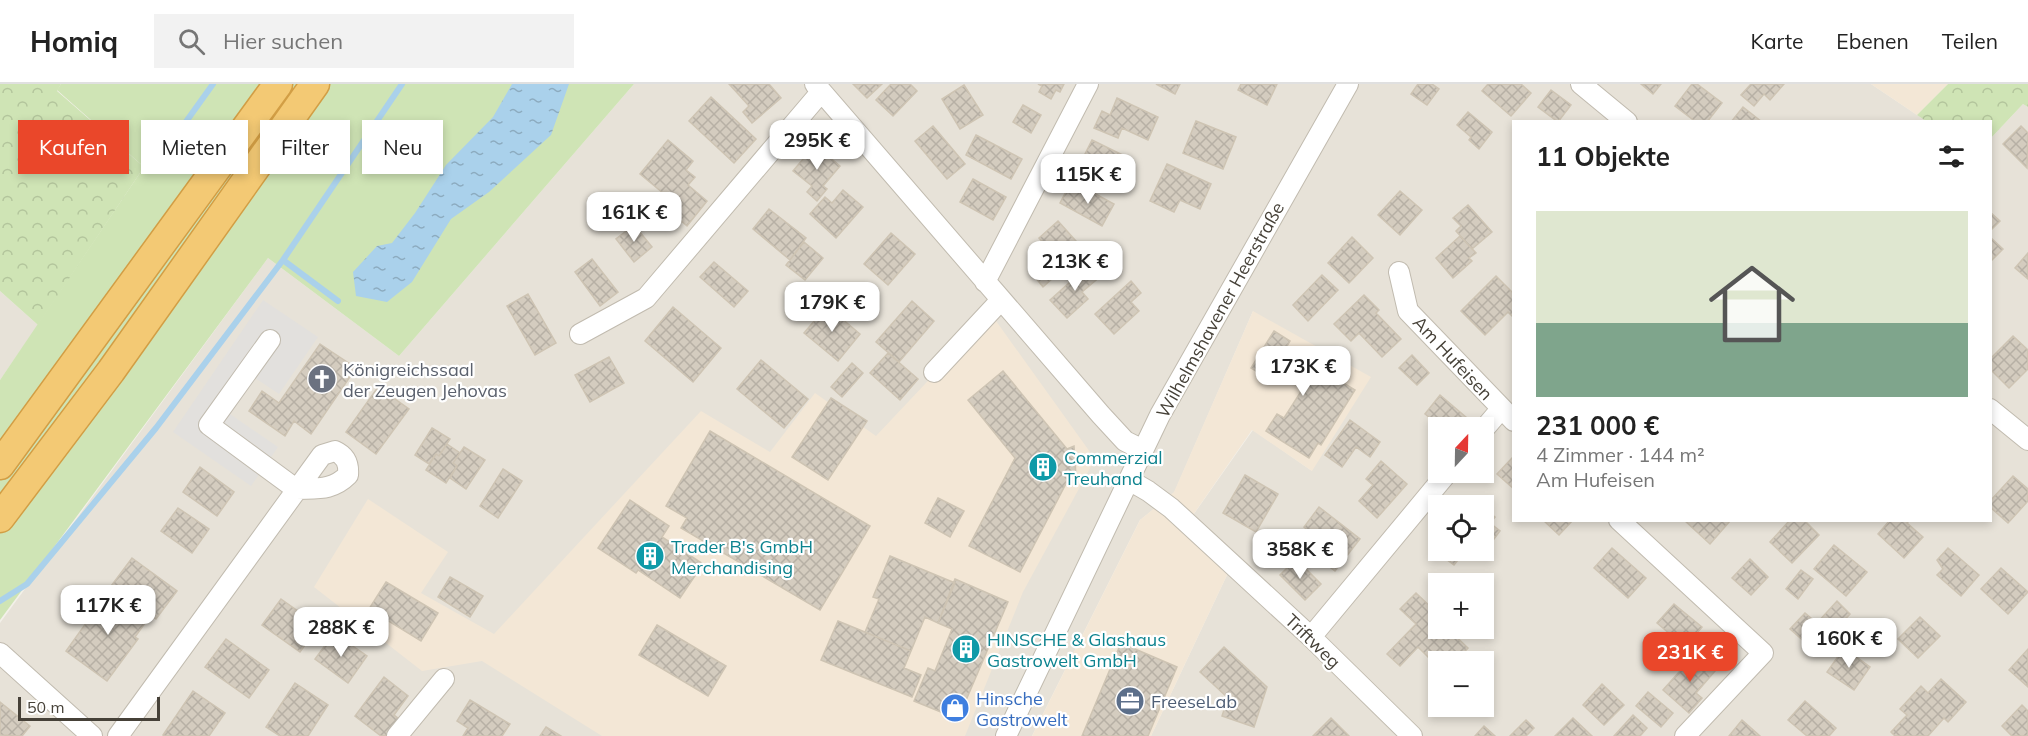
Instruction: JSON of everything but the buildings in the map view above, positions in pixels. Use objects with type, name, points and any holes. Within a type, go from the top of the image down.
[{"type":"highway","points":[[0,465],[278,84]]},
{"type":"highway","points":[[0,518],[111,371],[315,84]]},
{"type":"street","points":[[985,282],[1088,84]]},
{"type":"street","name":"Wilhelmshavener Heerstraße","points":[[1006,736],[1143,450],[1228,294],[1348,84]]},
{"type":"street","points":[[1581,84],[1625,120]]},
{"type":"street","points":[[580,334],[646,298],[818,88],[1125,441],[1143,450]]},
{"type":"street","name":"Am Hufeisen","points":[[1399,272],[1408,311],[1507,415],[1494,423]]},
{"type":"street","points":[[934,372],[1001,300]]},
{"type":"street","points":[[118,736],[296,489],[209,425],[270,340]]},
{"type":"street","points":[[1992,411],[2028,440]]},
{"type":"street","name":"Triftweg","points":[[1129,480],[1171,508],[1311,637],[1412,736]]},
{"type":"street","points":[[1311,637],[1439,483]]},
{"type":"street","points":[[1621,522],[1763,653],[1684,736]]},
{"type":"street","points":[[0,653],[92,736]]},
{"type":"street","points":[[406,733],[444,679]]},
{"type":"shaded area","points":[[634,84],[1871,84],[1925,120],[1512,120],[1512,522],[1992,522],[1992,137],[2023,104],[2028,107],[2028,736],[1151,736],[1227,575],[1184,528],[1253,430],[1312,471],[1253,311],[1174,493],[1140,520],[1032,736],[0,736],[0,623],[268,258],[399,356]]},
{"type":"shaded area","points":[[1871,84],[1948,84],[1917,115]]},
{"type":"shaded area","points":[[0,291],[38,325],[0,380]]},
{"type":"shaded area","points":[[263,300],[318,337],[279,394],[255,378],[230,414],[278,447],[251,486],[173,432]]},
{"type":"shaded area","points":[[1253,311],[1371,377],[1312,471],[1252,430],[1184,528],[1227,575],[1151,736],[1032,736],[1140,520],[1174,492]]},
{"type":"shaded area","points":[[991,314],[1095,459],[1023,592],[965,736],[602,736],[482,661],[422,671],[314,587],[368,499],[448,552],[421,593],[494,634],[701,411],[770,452],[815,393],[876,436]]},
{"type":"green space","points":[[0,84],[61,84],[57,91],[90,120],[18,120],[18,174],[129,174],[129,154],[141,164],[141,171],[38,325],[0,291]]},
{"type":"green space","points":[[61,84],[634,84],[399,356],[268,258],[0,620],[0,380],[141,171],[141,174],[248,174],[248,120],[141,120],[141,164],[129,154],[129,120],[91,120],[57,90]]},
{"type":"green space","points":[[1948,84],[2028,84],[2028,107],[2023,104],[1992,137],[1992,120],[1924,120],[1917,115]]},
{"type":"water","points":[[512,84],[569,84],[551,135],[489,192],[451,219],[412,282],[387,302],[356,296],[353,272],[377,246],[392,243],[440,174],[443,174],[446,165],[493,117]]},
{"type":"waterway","points":[[187,120],[213,84]]},
{"type":"waterway","points":[[0,601],[27,584],[156,428],[283,260],[402,84]]},
{"type":"waterway","points":[[283,260],[338,301]]},
{"type":"place","name":"Königreichssaal der Zeugen Jehovas","points":[[322,379]]},
{"type":"place","name":"Commerzial Treuhand","points":[[1043,467]]},
{"type":"place","name":"Trader B's GmbH Merchandising","points":[[650,556]]},
{"type":"place","name":"HINSCHE & Glashaus Gastrowelt GmbH","points":[[966,649]]},
{"type":"place","name":"FreeseLab","points":[[1130,701]]},
{"type":"place","name":"Hinsche Gastrowelt","points":[[955,708]]}]
